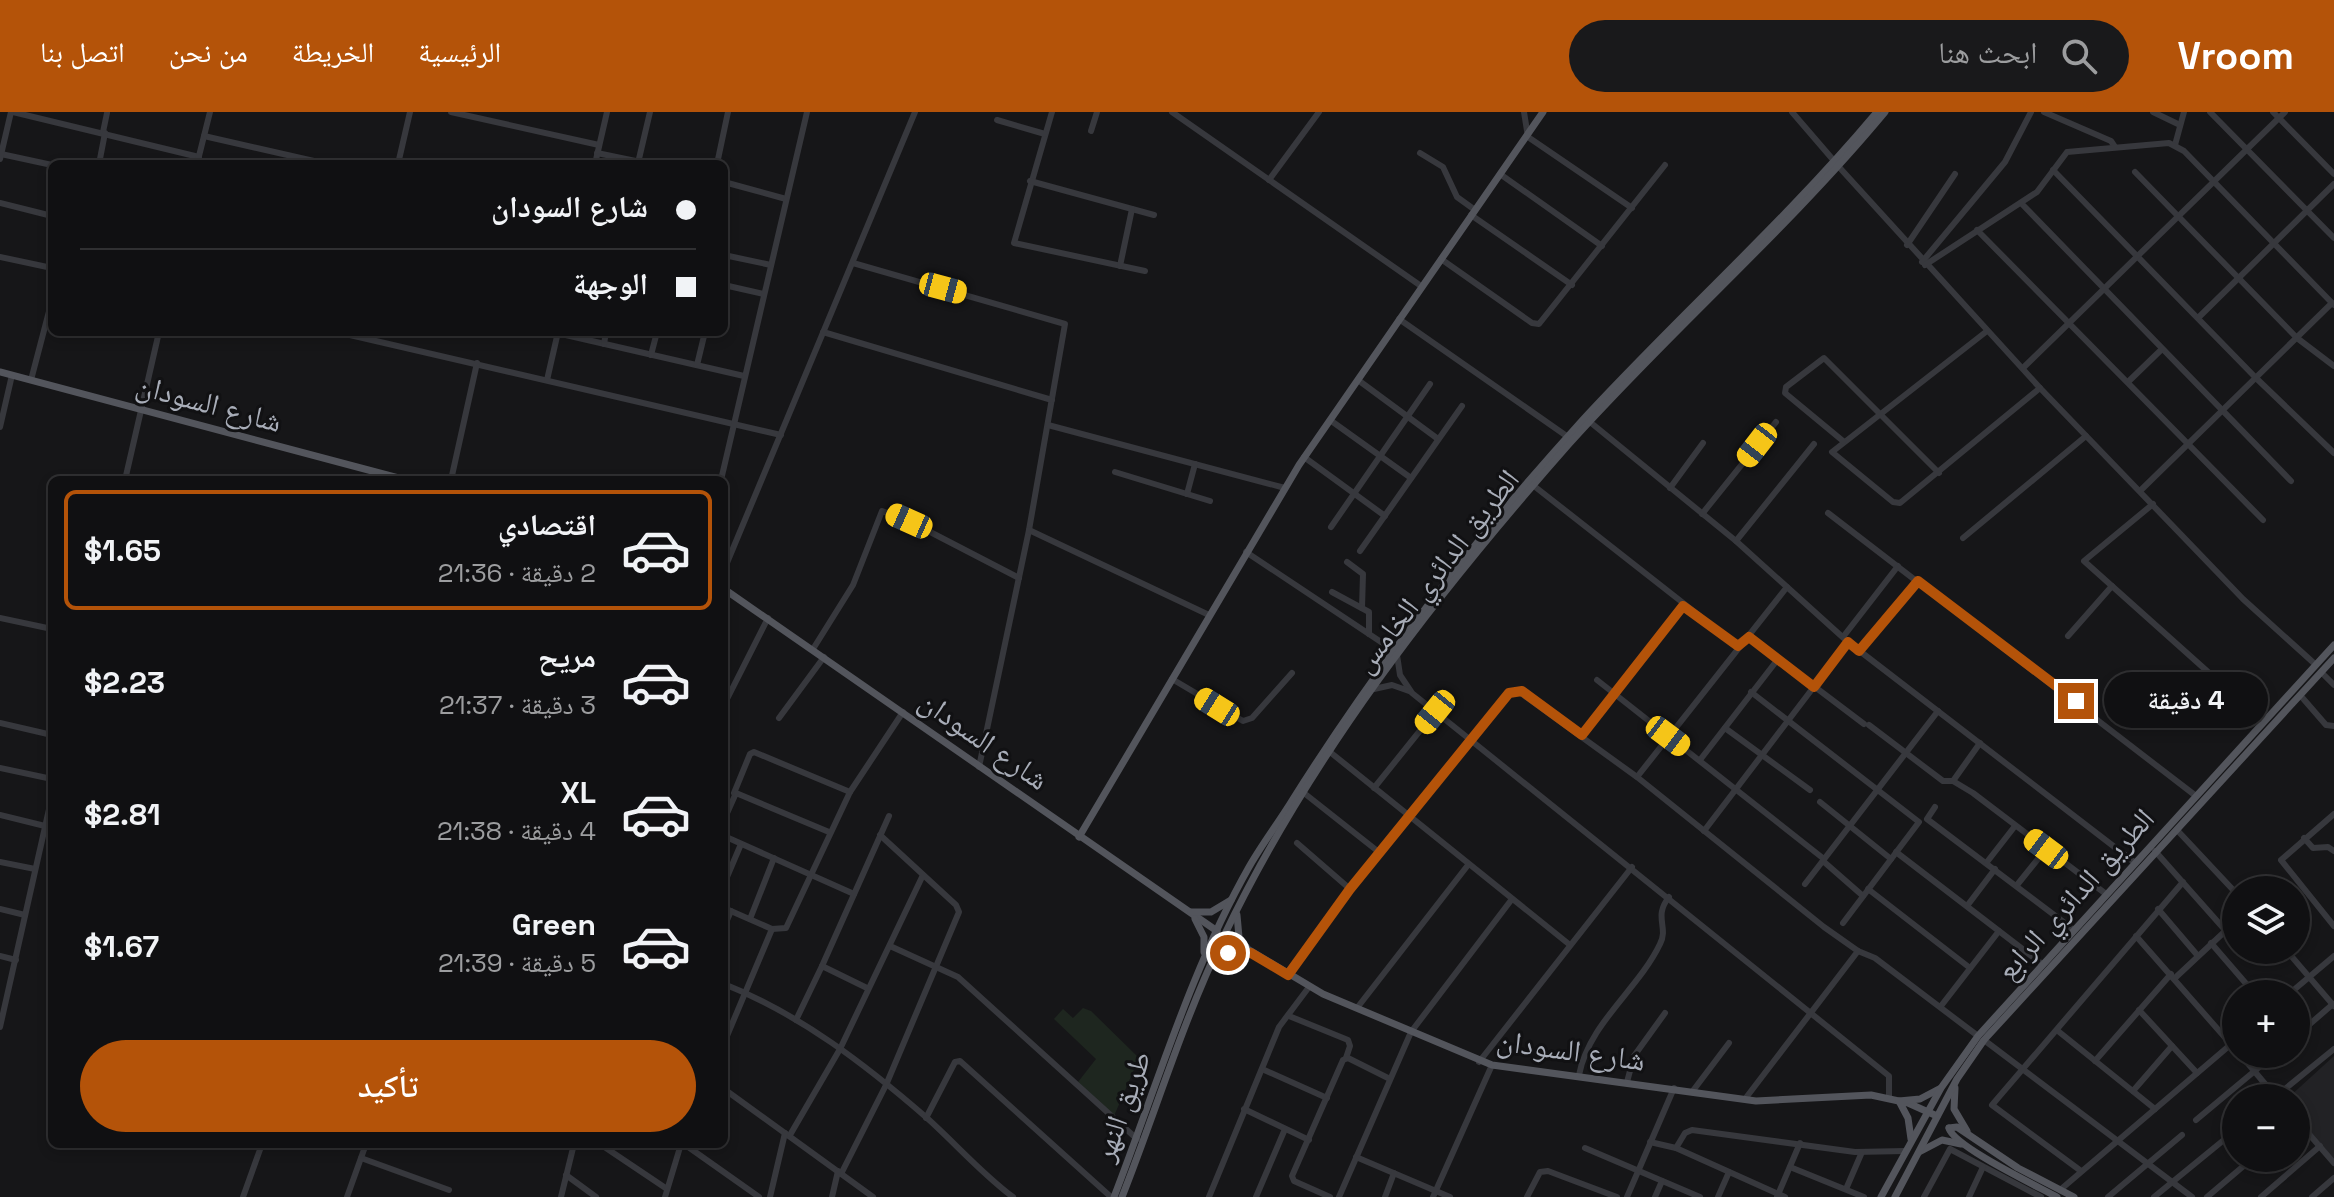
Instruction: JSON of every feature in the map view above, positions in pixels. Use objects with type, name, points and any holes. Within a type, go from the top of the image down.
[{"type":"main road","points":[[1079,837],[1304,457],[1543,112]]},
{"type":"main road","name":"الطريق الدائري الخامس","points":[[1140,1139],[1207,972],[1232,899],[1254,858],[1445,581],[1520,498],[1568,437],[1837,165],[1877,112]]},
{"type":"main road","name":"الطريق الدائري الخامس","points":[[1520,498],[1885,112]]},
{"type":"main road","name":"شارع السودان","points":[[0,372],[391,476]]},
{"type":"main road","name":"شارع السودان","points":[[728,592],[1251,953],[1309,987],[1479,1062],[1745,1099],[1773,1101],[1852,1094],[1889,1098],[1937,1116]]},
{"type":"main road","name":"الطريق الدائري الرابع","points":[[1895,1197],[1981,1038],[2300,695],[2334,645]]},
{"type":"main road","name":"الطريق الدائري الخامس","points":[[1175,1033],[1203,959],[1239,907],[1304,793],[1395,653]]},
{"type":"main road","name":"الطريق الدائري الرابع","points":[[1881,1197],[1941,1088],[2042,964],[2264,722],[2318,669],[2334,658]]},
{"type":"main road","points":[[1188,912],[1211,912],[1232,899]]},
{"type":"main road","points":[[1207,972],[1228,953],[1251,953],[1237,927],[1239,907]]},
{"type":"main road","points":[[1188,912],[1204,937],[1203,959]]},
{"type":"main road","name":"طريق النهر","points":[[1122,1197],[1175,1033]]},
{"type":"main road","points":[[1955,1083],[1956,1117],[1971,1142]]},
{"type":"main road","points":[[1911,1140],[1908,1118],[1899,1101],[1920,1099],[1941,1088]]},
{"type":"main road","name":"طريق النهر","points":[[1112,1197],[1140,1139]]},
{"type":"main road","points":[[1919,1152],[1942,1140],[1971,1142],[2058,1193],[2074,1197]]},
{"type":"street","points":[[48,164],[0,157],[12,112],[104,132],[198,160],[210,112]]},
{"type":"street","points":[[399,160],[410,112]]},
{"type":"street","points":[[451,112],[598,149],[629,160]]},
{"type":"street","points":[[596,160],[607,112]]},
{"type":"street","points":[[639,160],[650,112]]},
{"type":"street","points":[[718,160],[728,112]]},
{"type":"street","points":[[728,561],[915,112]]},
{"type":"street","points":[[1052,112],[1014,243],[1145,271]]},
{"type":"street","points":[[1091,131],[1097,112]]},
{"type":"street","points":[[1172,112],[1421,286]]},
{"type":"street","points":[[1269,180],[1319,112]]},
{"type":"street","points":[[1524,112],[1528,137],[1632,208]]},
{"type":"street","points":[[1792,112],[1907,245],[2040,388],[2243,599],[2334,685]]},
{"type":"street","points":[[1924,263],[2005,162],[2031,112]]},
{"type":"street","points":[[2044,112],[2111,141],[2115,147]]},
{"type":"street","points":[[2153,112],[2180,125]]},
{"type":"street","points":[[2175,145],[2184,112]]},
{"type":"street","points":[[2210,112],[2334,238]]},
{"type":"street","points":[[2023,368],[2246,149],[2276,115],[2285,112]]},
{"type":"street","points":[[100,160],[107,113]]},
{"type":"street","points":[[722,476],[804,113]]},
{"type":"street","points":[[2276,115],[2334,174]]},
{"type":"street","points":[[997,120],[1045,134]]},
{"type":"street","points":[[204,136],[297,160]]},
{"type":"street","points":[[1924,263],[2037,192],[2069,151],[2175,145],[2333,303],[2140,491]]},
{"type":"street","points":[[1420,153],[1443,167],[1457,197],[1473,212],[1572,285]]},
{"type":"street","points":[[1441,259],[1532,323],[1545,320],[1665,165]]},
{"type":"street","points":[[2053,170],[2256,378],[2334,453]]},
{"type":"street","points":[[2135,172],[2297,338],[2334,366]]},
{"type":"street","points":[[1500,174],[1602,246]]},
{"type":"street","points":[[1907,245],[1955,174]]},
{"type":"street","points":[[1030,181],[1154,215]]},
{"type":"street","points":[[728,183],[786,199]]},
{"type":"street","points":[[2198,318],[2236,277],[2334,184]]},
{"type":"street","points":[[0,203],[48,215]]},
{"type":"street","points":[[2021,203],[2291,481]]},
{"type":"street","points":[[1120,266],[1132,209]]},
{"type":"street","points":[[1977,230],[2190,442],[2263,520]]},
{"type":"street","points":[[728,256],[771,265]]},
{"type":"street","points":[[0,257],[48,267]]},
{"type":"street","points":[[853,263],[1063,321],[1065,326],[1029,530],[979,767]]},
{"type":"street","points":[[728,286],[764,294]]},
{"type":"street","points":[[31,380],[48,315]]},
{"type":"street","points":[[1399,319],[1568,437]]},
{"type":"street","points":[[1987,331],[1832,452],[1897,504],[2040,388]]},
{"type":"street","points":[[823,332],[1052,400]]},
{"type":"street","points":[[126,476],[158,336]]},
{"type":"street","points":[[365,336],[781,435]]},
{"type":"street","points":[[547,380],[557,336]]},
{"type":"street","points":[[573,336],[744,376]]},
{"type":"street","points":[[604,344],[605,336]]},
{"type":"street","points":[[651,355],[656,336]]},
{"type":"street","points":[[697,365],[704,336]]},
{"type":"street","points":[[2129,381],[2162,349]]},
{"type":"street","points":[[1843,441],[1785,393],[1786,387],[1828,358],[1939,473]]},
{"type":"street","points":[[452,476],[477,363]]},
{"type":"street","points":[[0,427],[12,375]]},
{"type":"street","points":[[1358,380],[1438,439]]},
{"type":"street","points":[[1331,527],[1430,384]]},
{"type":"street","points":[[1360,551],[1462,406]]},
{"type":"street","points":[[1330,420],[1411,478]]},
{"type":"street","points":[[1590,422],[1736,541],[1859,651],[2134,862]]},
{"type":"street","points":[[1702,514],[1776,422]]},
{"type":"street","points":[[1048,425],[1285,488]]},
{"type":"street","points":[[1963,538],[2086,436]]},
{"type":"street","points":[[1670,488],[1703,443]]},
{"type":"street","points":[[1736,541],[1814,444]]},
{"type":"street","points":[[1304,457],[1385,516]]},
{"type":"street","points":[[1187,494],[1195,464]]},
{"type":"street","points":[[1115,472],[1210,501]]},
{"type":"street","points":[[1534,486],[1683,606],[1738,646]]},
{"type":"street","points":[[2153,504],[2084,558],[2264,722]]},
{"type":"street","points":[[813,649],[853,585],[882,511],[909,521],[1019,578]]},
{"type":"street","points":[[1828,513],[2196,796]]},
{"type":"street","points":[[1029,530],[1209,615]]},
{"type":"street","points":[[1246,552],[1395,653],[1400,675],[1412,693],[1891,1078],[1889,1098]]},
{"type":"street","points":[[1347,562],[1363,574],[1362,608]]},
{"type":"street","points":[[1704,831],[1814,687],[1898,566]]},
{"type":"street","points":[[1859,651],[1918,581]]},
{"type":"street","points":[[2068,636],[2112,586]]},
{"type":"street","points":[[1637,777],[1787,587]]},
{"type":"street","points":[[1332,592],[1362,608],[1371,618],[1369,634]]},
{"type":"street","points":[[1582,735],[1683,606]]},
{"type":"street","points":[[0,618],[48,628]]},
{"type":"street","points":[[728,697],[768,618]]},
{"type":"street","points":[[1749,637],[1943,781],[1953,781],[2106,894]]},
{"type":"street","points":[[779,718],[824,657]]},
{"type":"street","points":[[1700,760],[1778,659]]},
{"type":"street","points":[[1172,679],[1243,721],[1252,718],[1292,673]]},
{"type":"street","points":[[1597,680],[1823,860],[1970,968]]},
{"type":"street","points":[[1372,690],[1392,685],[1412,693]]},
{"type":"street","points":[[1288,975],[1350,889],[1411,817],[1470,739],[1509,693],[1518,691],[1637,777],[1858,951],[1875,958],[1941,1006],[2192,1197]]},
{"type":"street","points":[[1751,692],[1919,822],[1843,923]]},
{"type":"street","points":[[2300,695],[2326,725],[2334,726]]},
{"type":"street","points":[[1805,884],[1938,711]]},
{"type":"street","points":[[728,909],[772,929],[786,928],[850,792],[903,712]]},
{"type":"street","points":[[1374,788],[1435,712]]},
{"type":"street","points":[[0,723],[48,734]]},
{"type":"street","points":[[1725,728],[1810,790]]},
{"type":"street","points":[[1953,781],[1980,743]]},
{"type":"street","points":[[728,809],[750,754],[754,752],[850,792]]},
{"type":"street","points":[[1330,752],[1570,945]]},
{"type":"street","points":[[0,768],[48,778]]},
{"type":"street","points":[[734,793],[829,832]]},
{"type":"street","points":[[1304,793],[1380,853]]},
{"type":"street","points":[[1820,802],[1849,826],[1967,906],[2042,964]]},
{"type":"street","points":[[1935,807],[1927,819],[2074,930]]},
{"type":"street","points":[[0,1027],[48,813]]},
{"type":"street","points":[[2334,814],[2281,860],[2334,926]]},
{"type":"street","points":[[0,815],[45,826]]},
{"type":"street","points":[[796,1020],[889,816]]},
{"type":"street","points":[[1987,862],[2015,826]]},
{"type":"street","points":[[2177,830],[2222,878]]},
{"type":"street","points":[[832,1197],[840,1172],[886,1085],[938,967],[959,910],[880,835]]},
{"type":"street","points":[[728,838],[854,894]]},
{"type":"street","points":[[2304,838],[2313,848],[2328,847],[2334,851]]},
{"type":"street","points":[[1297,843],[1350,889]]},
{"type":"street","points":[[728,875],[741,844]]},
{"type":"street","points":[[2150,845],[2222,927]]},
{"type":"street","points":[[2017,885],[2046,849]]},
{"type":"street","points":[[750,919],[774,858]]},
{"type":"street","points":[[0,862],[35,869]]},
{"type":"street","points":[[1357,1008],[1468,865]]},
{"type":"street","points":[[1479,1062],[1632,867]]},
{"type":"street","points":[[1967,906],[1995,869]]},
{"type":"street","points":[[770,1197],[788,1134],[840,1049],[923,875]]},
{"type":"street","points":[[2081,1171],[1992,1106],[2183,882]]},
{"type":"street","points":[[1579,1075],[1590,1043],[1660,944],[1660,909],[1669,897]]},
{"type":"street","points":[[1339,1197],[1411,1032],[1512,899]]},
{"type":"street","points":[[0,909],[25,915]]},
{"type":"street","points":[[2158,909],[2198,956]]},
{"type":"street","points":[[728,1033],[772,929]]},
{"type":"street","points":[[1941,1006],[1999,931]]},
{"type":"street","points":[[2095,1061],[2139,1010],[2222,933]]},
{"type":"street","points":[[2136,936],[2222,1031]]},
{"type":"street","points":[[2211,943],[2243,980]]},
{"type":"street","points":[[890,946],[938,967],[970,988],[1140,1139]]},
{"type":"street","points":[[1745,1099],[1858,951]]},
{"type":"street","points":[[0,956],[16,960]]},
{"type":"street","points":[[2306,980],[2334,956]]},
{"type":"street","points":[[2298,964],[2333,1005],[2310,1024]]},
{"type":"street","points":[[822,966],[867,988]]},
{"type":"street","points":[[728,986],[796,1020],[840,1049],[926,1118],[1013,1197]]},
{"type":"street","points":[[1221,1197],[1209,1195],[1244,1109],[1279,1027],[1309,987]]},
{"type":"street","points":[[2139,1010],[2197,1073]]},
{"type":"street","points":[[1627,1082],[1634,1056],[1665,1013]]},
{"type":"street","points":[[1289,1016],[1348,1040],[1350,1046],[1292,1180],[1330,1197]]},
{"type":"street","points":[[728,1022],[732,1023]]},
{"type":"street","points":[[2058,1031],[2155,1109]]},
{"type":"street","points":[[1692,1092],[1729,1043]]},
{"type":"street","points":[[2133,1091],[2172,1046]]},
{"type":"street","points":[[2292,1084],[2334,1049]]},
{"type":"street","points":[[2058,1193],[2197,1073],[2222,1056]]},
{"type":"street","points":[[1346,1058],[1390,1079]]},
{"type":"street","points":[[926,1118],[955,1062],[960,1061],[1112,1197]]},
{"type":"street","points":[[1434,1194],[1492,1065]]},
{"type":"street","points":[[2251,1068],[2264,1084]]},
{"type":"street","points":[[2196,1120],[2259,1068]]},
{"type":"street","points":[[1262,1069],[1327,1098]]},
{"type":"street","points":[[1627,1197],[1674,1088]]},
{"type":"street","points":[[728,1092],[873,1197]]},
{"type":"street","points":[[1244,1109],[1309,1140]]},
{"type":"street","points":[[1256,1197],[1285,1129]]},
{"type":"street","points":[[1676,1148],[1685,1133],[1692,1130],[1862,1152],[1905,1151]]},
{"type":"street","points":[[2108,1197],[2182,1135]]},
{"type":"street","points":[[2310,1135],[2334,1163]]},
{"type":"street","points":[[2154,1197],[2222,1141]]},
{"type":"street","points":[[1650,1142],[1676,1148],[1780,1196],[1800,1143]]},
{"type":"street","points":[[2261,1197],[2320,1146]]},
{"type":"street","points":[[243,1197],[261,1148]]},
{"type":"street","points":[[347,1197],[365,1148]]},
{"type":"street","points":[[561,1197],[573,1148]]},
{"type":"street","points":[[605,1148],[666,1193],[681,1148]]},
{"type":"street","points":[[688,1148],[759,1197]]},
{"type":"street","points":[[1585,1148],[1700,1197]]},
{"type":"street","points":[[1924,1197],[1948,1150],[2041,1197]]},
{"type":"street","points":[[1846,1189],[1862,1152]]},
{"type":"street","points":[[1356,1157],[1434,1194],[1450,1197]]},
{"type":"street","points":[[361,1158],[449,1190]]},
{"type":"street","points":[[1790,1167],[1864,1197]]},
{"type":"street","points":[[1969,1197],[1983,1167]]},
{"type":"street","points":[[1527,1197],[1540,1172],[1548,1171],[1617,1197]]},
{"type":"street","points":[[1718,1197],[1729,1172]]},
{"type":"street","points":[[2207,1197],[2236,1172]]},
{"type":"street","points":[[1385,1197],[1394,1173]]},
{"type":"street","points":[[566,1175],[596,1197]]},
{"type":"street","points":[[2312,1197],[2334,1178]]},
{"type":"street","points":[[1655,1197],[1662,1181]]},
{"type":"street","points":[[1589,1197],[1592,1188]]},
{"type":"shaded area","points":[[1083,1008],[1091,1011],[1139,1058],[1114,1116],[1078,1082],[1096,1059],[1054,1019],[1063,1009],[1073,1018]]},
{"type":"shaded area","points":[[2334,1056],[2334,1162],[2310,1134],[2310,1084],[2303,1084]]},
{"type":"route","points":[[1228,953],[1251,953],[1288,975],[1350,889],[1509,693],[1522,691],[1582,735],[1683,606],[1738,646],[1749,637],[1814,687],[1848,642],[1859,651],[1918,581],[2076,701]]}]
